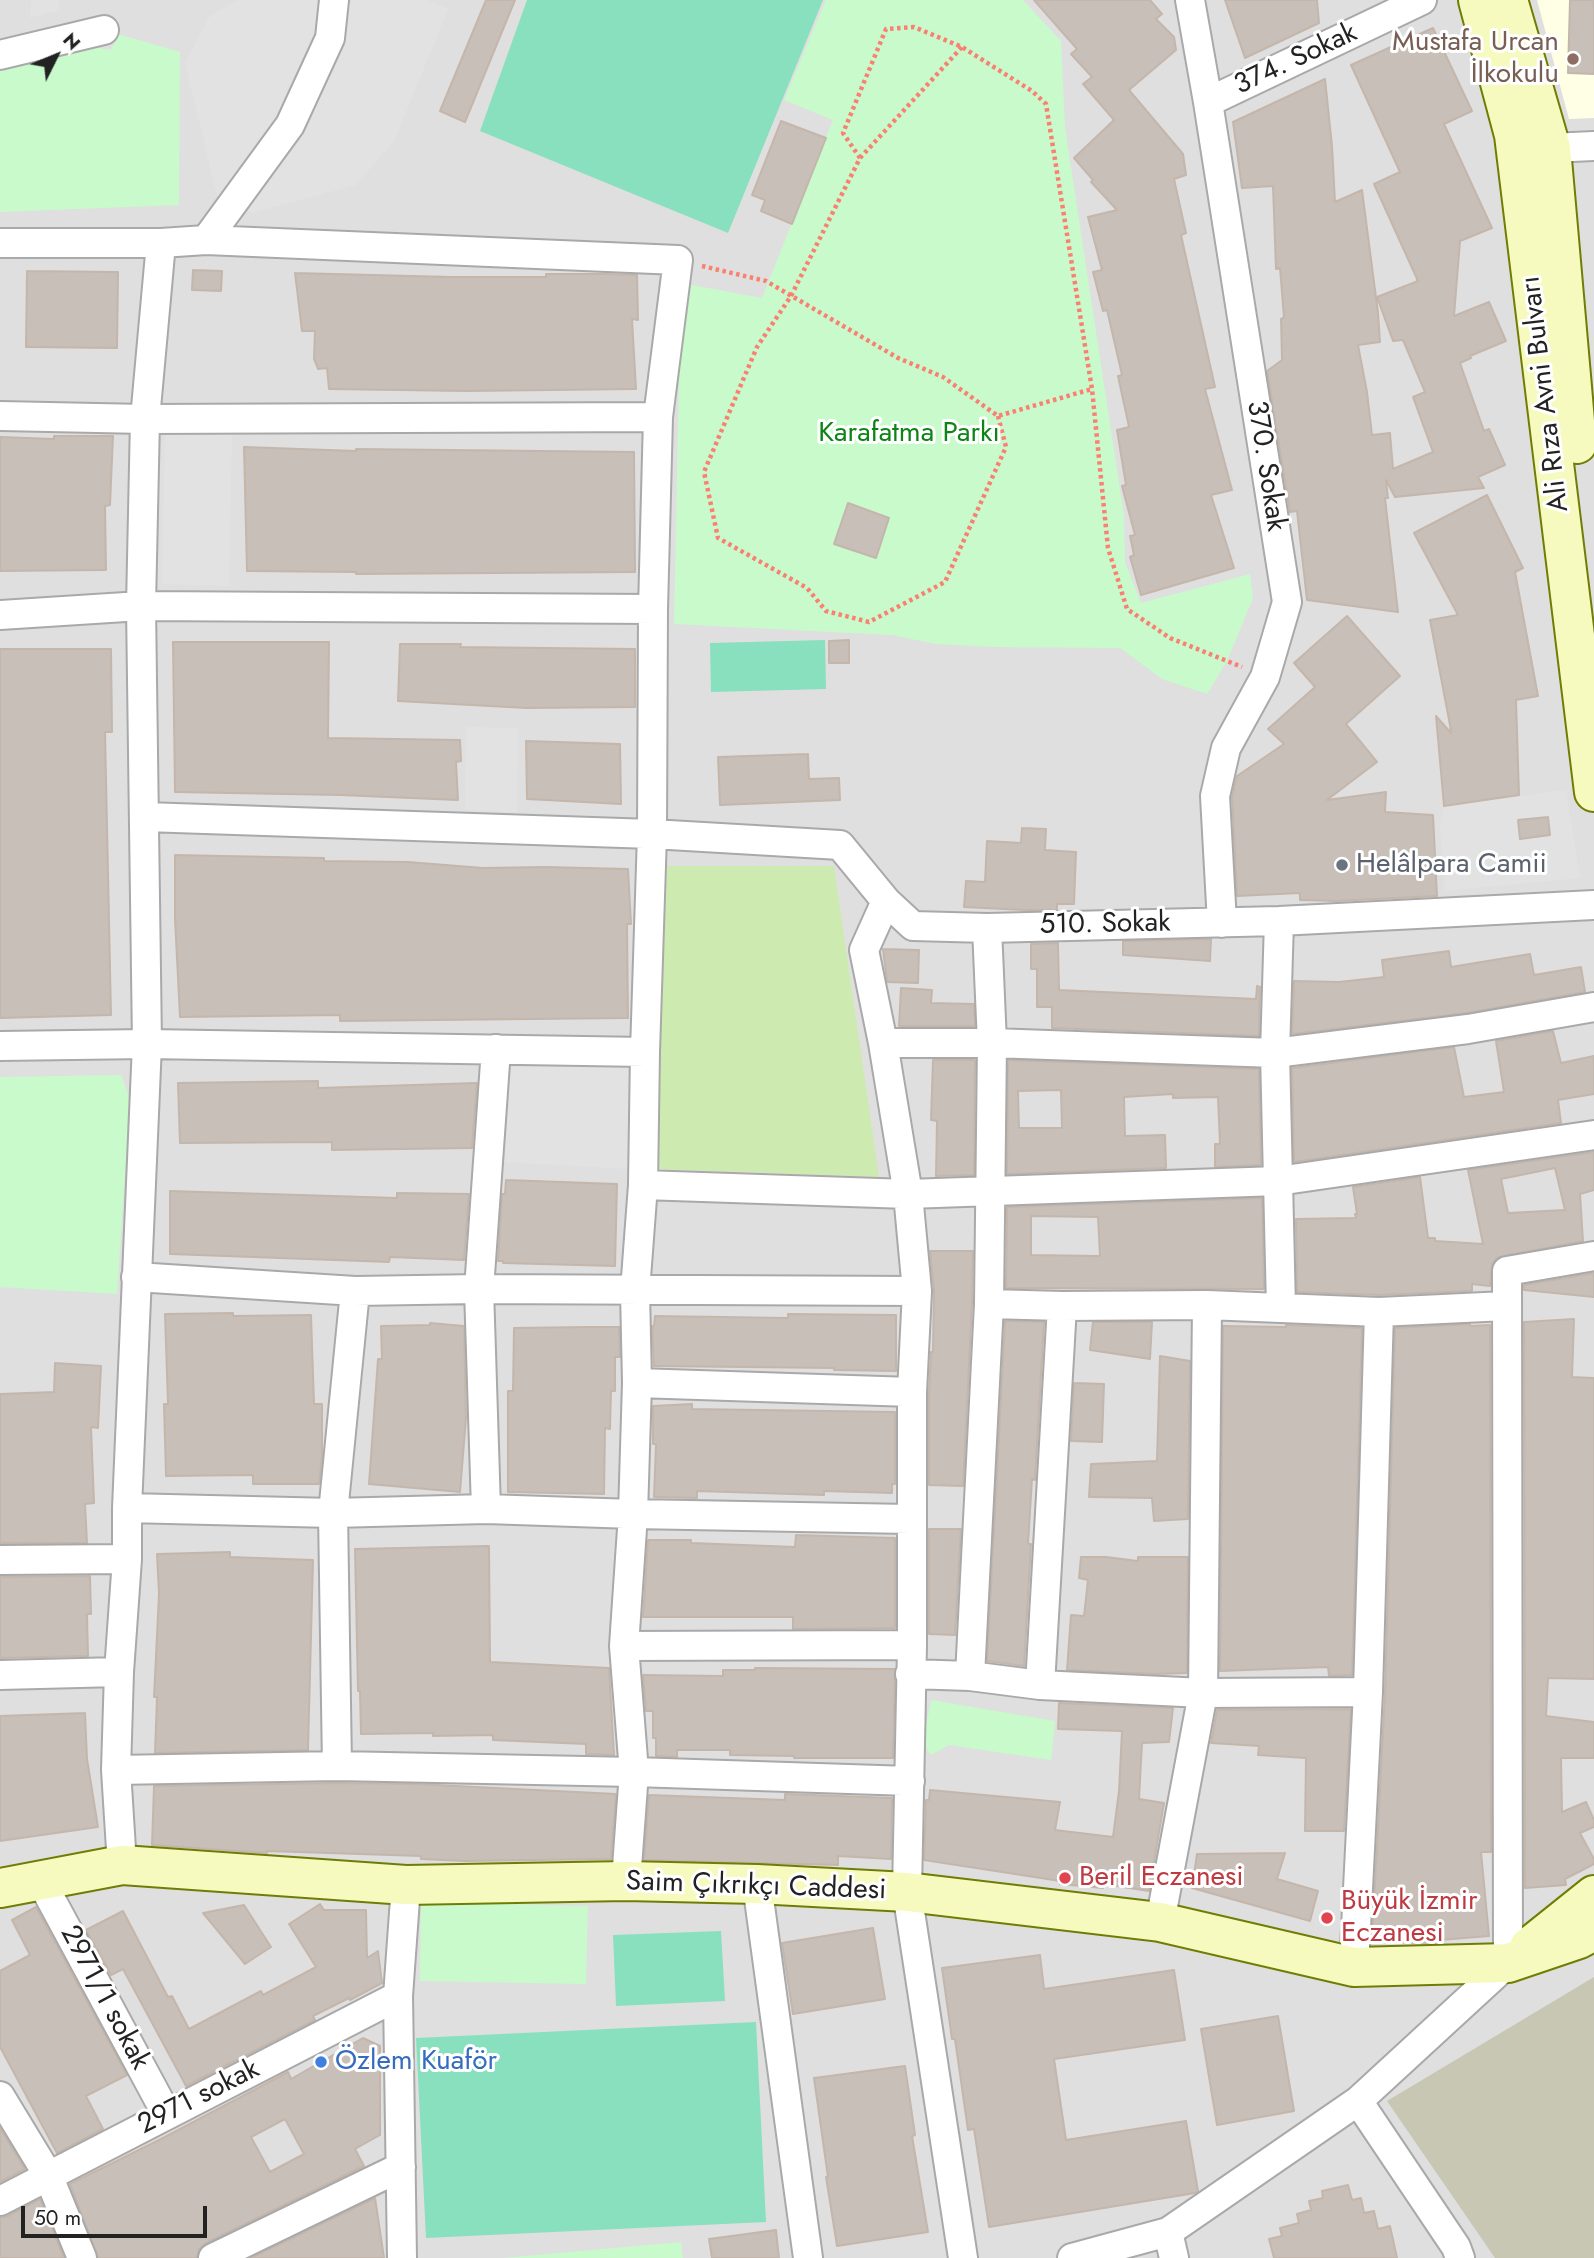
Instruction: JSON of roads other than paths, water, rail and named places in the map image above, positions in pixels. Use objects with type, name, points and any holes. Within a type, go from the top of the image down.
[{"type":"main road","name":"Ali Rıza Avni Bulvarı","points":[[1478,0],[1514,135],[1594,792]]},
{"type":"main road","name":"Ali Rıza Avni Bulvarı","points":[[1508,0],[1551,148],[1585,420],[1594,606]]},
{"type":"main road","name":"Saim Çıkrıkçı Caddesi","points":[[0,1888],[122,1865],[406,1885],[626,1881],[757,1884],[907,1892],[1160,1922],[1354,1967],[1508,1963],[1579,1939],[1594,1930]]},
{"type":"main road","points":[[1508,1963],[1594,1895]]},
{"type":"street","points":[[206,240],[290,125],[330,38],[334,0]]},
{"type":"street","name":"370. Sokak","points":[[1190,0],[1287,602],[1265,677],[1226,748],[1215,796],[1222,923]]},
{"type":"street","name":"374. Sokak","points":[[1208,102],[1422,0]]},
{"type":"street","points":[[0,55],[104,30]]},
{"type":"street","points":[[1551,148],[1594,146]]},
{"type":"street","points":[[0,243],[161,243],[206,240],[678,260],[658,417],[653,609],[652,834],[643,1185],[635,1291],[638,1383],[624,1646],[634,1772],[626,1881]]},
{"type":"street","points":[[122,1865],[116,1770],[147,1044],[141,606],[145,419],[161,243]]},
{"type":"street","points":[[0,416],[145,419],[658,417]]},
{"type":"street","points":[[0,615],[141,606],[653,609]]},
{"type":"street","name":"510. Sokak","points":[[145,817],[652,834],[840,845],[886,901],[913,926],[987,928],[1222,923],[1594,905]]},
{"type":"street","points":[[886,901],[864,950],[883,1043],[908,1194],[917,1291],[912,1392],[912,1645],[907,1892],[963,2258]]},
{"type":"street","points":[[1279,921],[1275,1053],[1281,1308]]},
{"type":"street","points":[[970,1676],[989,1304],[992,1043],[987,928]]},
{"type":"street","points":[[883,1043],[992,1043],[1275,1053],[1468,1029],[1594,1007]]},
{"type":"street","points":[[0,1046],[147,1044],[645,1052]]},
{"type":"street","points":[[486,1509],[479,1289],[496,1049]]},
{"type":"street","points":[[643,1185],[908,1194],[1278,1181],[1594,1135]]},
{"type":"street","points":[[1072,2258],[1171,2245],[1357,2101],[1508,1963],[1507,1271],[1594,1256]]},
{"type":"street","points":[[136,1277],[355,1291],[917,1291]]},
{"type":"street","points":[[337,1766],[333,1513],[355,1291]]},
{"type":"street","points":[[989,1304],[1207,1305],[1378,1312],[1506,1306]]},
{"type":"street","points":[[1160,1922],[1203,1693],[1207,1305]]},
{"type":"street","points":[[1040,1685],[1062,1306]]},
{"type":"street","points":[[1354,1967],[1368,1692],[1378,1312]]},
{"type":"street","points":[[638,1383],[912,1392]]},
{"type":"street","points":[[127,1508],[333,1513],[486,1509],[910,1519]]},
{"type":"street","points":[[0,1560],[127,1559]]},
{"type":"street","points":[[624,1646],[912,1645]]},
{"type":"street","points":[[0,1675],[119,1672]]},
{"type":"street","points":[[911,1674],[970,1676],[1040,1685],[1203,1693],[1368,1692]]},
{"type":"street","points":[[116,1770],[337,1766],[910,1781]]},
{"type":"street","name":"2971/1 sokak","points":[[41,1881],[167,2115]]},
{"type":"street","points":[[757,1884],[808,2258]]},
{"type":"street","points":[[402,2258],[398,1996],[406,1885]]},
{"type":"street","name":"2971 sokak","points":[[0,2201],[398,1996]]},
{"type":"street","points":[[0,2096],[48,2175],[82,2258]]},
{"type":"street","points":[[1357,2101],[1456,2247],[1460,2258]]},
{"type":"street","points":[[213,2258],[401,2167]]},
{"type":"place","name":"Mustafa Urcan İlkokulu","points":[[1573,59]]},
{"type":"place","name":"Helâlpara Camii","points":[[1342,865]]},
{"type":"place","name":"Beril Eczanesi","points":[[1065,1878]]},
{"type":"place","name":"Büyük İzmir Eczanesi","points":[[1327,1918]]},
{"type":"place","name":"Özlem Kuaför","points":[[321,2062]]},
{"type":"park label","name":"Karafatma Parkı","points":[[909,434]]}]
